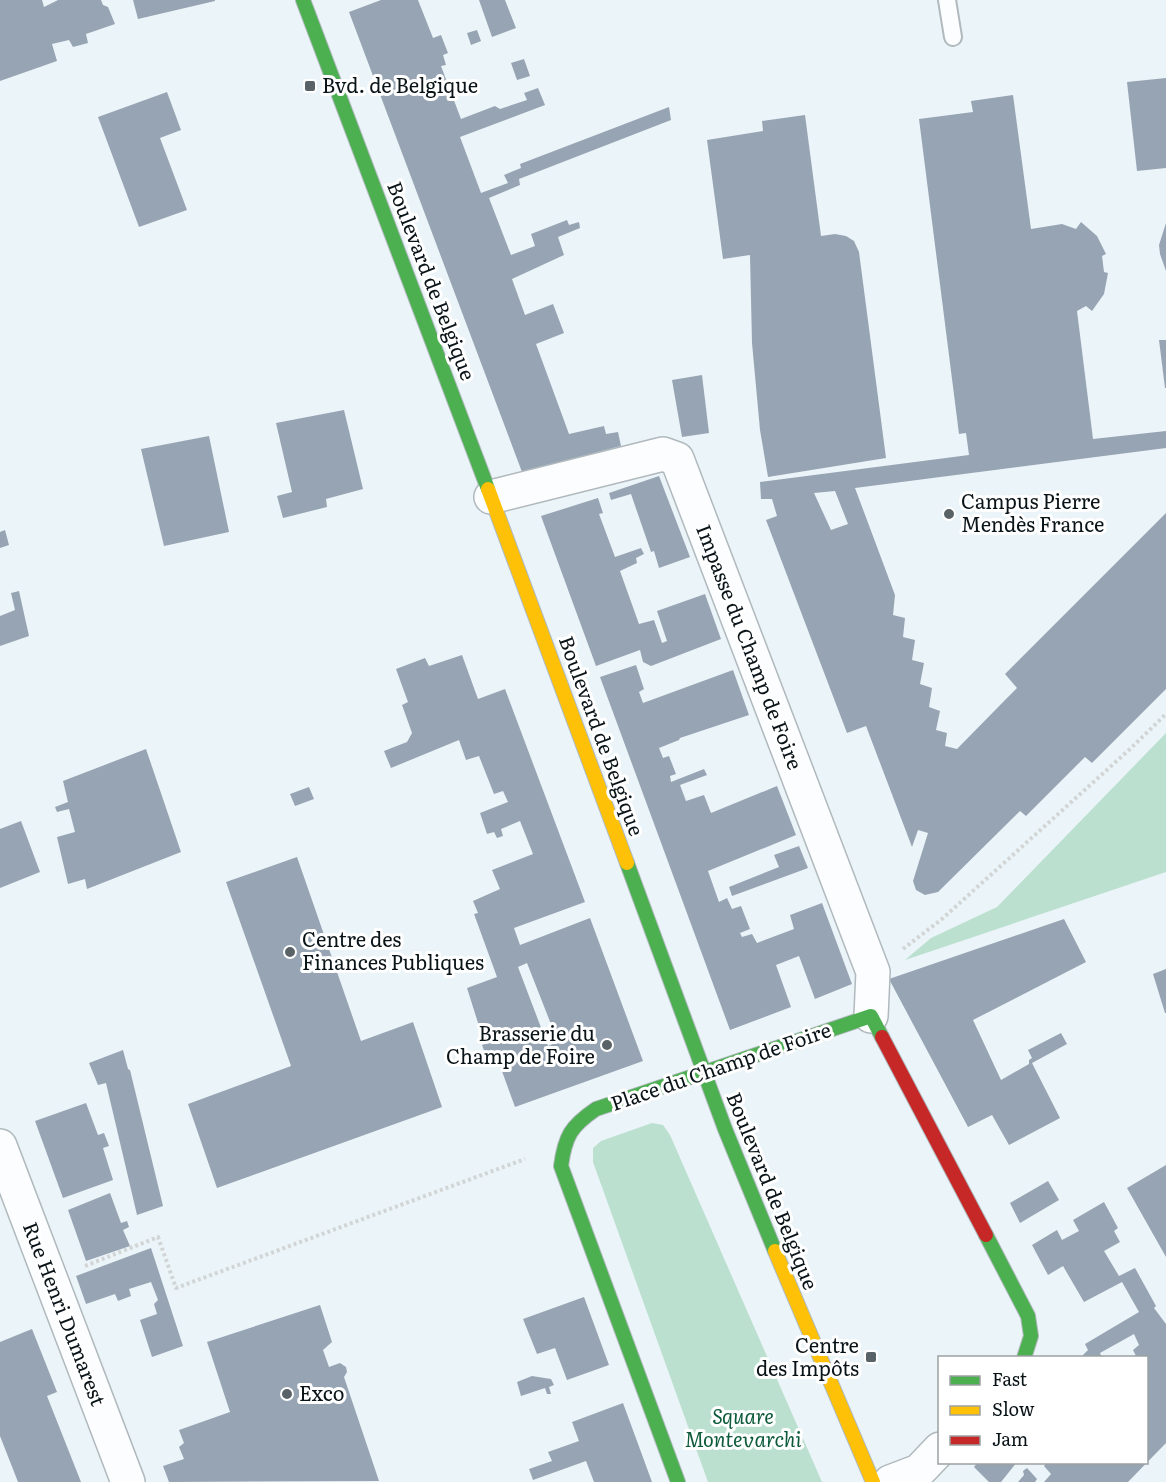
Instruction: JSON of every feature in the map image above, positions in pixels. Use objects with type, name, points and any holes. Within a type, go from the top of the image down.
[{"type":"main road","name":"Boulevard de Belgique","points":[[303,0],[491,497],[704,1072],[766,1230],[873,1482]]},
{"type":"main road","name":"Place du Champ de Foire","points":[[564,1143],[575,1124],[596,1109],[871,1016]]},
{"type":"main road","points":[[871,1016],[1028,1316],[1031,1336],[1025,1356]]},
{"type":"main road","points":[[564,1143],[561,1166],[678,1482]]},
{"type":"street","name":"Impasse du Champ de Foire","points":[[491,497],[663,454],[677,459],[873,972],[871,1016]]},
{"type":"street","name":"Rue Henri Dumarest","points":[[0,1146],[128,1482]]},
{"type":"street","points":[[890,1482],[919,1471],[938,1450]]},
{"type":"lane","points":[[947,0],[953,37]]},
{"type":"path","points":[[873,972],[942,919],[1166,714]]},
{"type":"path","points":[[51,1280],[158,1237],[176,1288],[499,1170],[564,1143]]},
{"type":"green space","points":[[1166,733],[1166,872],[905,960],[931,938],[997,907]]},
{"type":"green space","name":"Square Montevarchi","points":[[652,1123],[663,1125],[670,1135],[822,1482],[708,1482],[593,1162],[593,1148],[601,1141]]},
{"type":"building","points":[[0,0],[42,0],[44,7],[58,0],[101,0],[103,5],[108,7],[115,24],[86,34],[88,43],[73,47],[69,40],[52,44],[57,61],[0,81]]},
{"type":"building","points":[[133,0],[215,0],[215,1],[138,19]]},
{"type":"building","points":[[381,0],[418,0],[433,38],[441,35],[448,53],[443,55],[446,65],[441,66],[461,119],[495,106],[500,109],[527,100],[524,93],[538,88],[545,105],[460,137],[481,193],[508,183],[504,175],[521,168],[520,164],[669,107],[671,120],[519,179],[520,185],[489,198],[511,255],[535,246],[531,234],[567,220],[569,225],[579,222],[580,228],[558,237],[564,255],[512,279],[525,315],[553,304],[564,333],[536,344],[569,434],[604,426],[606,434],[618,432],[621,446],[522,472],[349,12]]},
{"type":"building","points":[[479,0],[505,0],[516,28],[492,37]]},
{"type":"building","points":[[477,30],[481,41],[471,45],[467,33]]},
{"type":"building","points":[[524,59],[530,76],[517,80],[511,63]]},
{"type":"building","points":[[1166,78],[1166,168],[1137,171],[1127,82]]},
{"type":"building","points":[[167,92],[181,130],[160,138],[187,210],[139,227],[98,117]]},
{"type":"building","points":[[1013,95],[1031,229],[1062,224],[1076,229],[1081,222],[1097,236],[1106,254],[1102,256],[1104,272],[1108,273],[1104,294],[1092,311],[1086,306],[1077,311],[1093,439],[1166,431],[1166,448],[855,488],[895,595],[893,615],[905,618],[903,637],[915,640],[912,660],[924,663],[920,684],[932,688],[929,707],[940,711],[936,730],[947,733],[945,746],[957,749],[1017,688],[1005,674],[1166,513],[1166,689],[1092,763],[1085,757],[1026,816],[1020,811],[938,892],[925,895],[916,890],[913,881],[928,833],[918,830],[912,847],[866,726],[847,733],[766,520],[777,516],[772,499],[761,499],[760,482],[969,455],[966,433],[959,434],[919,119],[973,112],[971,101]],"holes":[[[835,491],[848,524],[831,530],[814,493]]]},
{"type":"building","points":[[805,115],[821,236],[835,234],[846,236],[854,241],[859,252],[886,458],[768,477],[760,430],[752,343],[750,255],[723,259],[707,140],[763,131],[762,121]]},
{"type":"building","points":[[1166,223],[1166,271],[1159,245]]},
{"type":"building","points":[[1159,340],[1166,340],[1166,388],[1165,388]]},
{"type":"building","points":[[702,375],[709,433],[682,437],[672,380]]},
{"type":"building","points":[[344,410],[363,489],[326,499],[327,507],[283,518],[277,496],[292,492],[276,423]]},
{"type":"building","points":[[209,436],[229,532],[164,546],[141,449]]},
{"type":"building","points":[[659,476],[690,557],[659,568],[654,551],[651,552],[631,494],[611,500],[609,493]]},
{"type":"building","points":[[598,498],[603,513],[599,514],[615,557],[641,548],[644,554],[636,558],[637,563],[620,571],[639,624],[654,620],[662,643],[667,641],[657,611],[705,594],[721,639],[651,666],[643,662],[640,650],[596,666],[541,516]]},
{"type":"building","points":[[5,530],[9,545],[0,548],[0,532]]},
{"type":"building","points":[[19,591],[29,636],[0,646],[0,616],[15,610],[11,593]]},
{"type":"building","points":[[462,655],[478,699],[505,689],[585,902],[514,928],[520,945],[590,918],[643,1061],[515,1107],[499,1063],[490,1067],[482,1045],[491,1042],[484,1024],[479,1026],[467,988],[497,977],[474,914],[478,913],[473,901],[500,889],[492,870],[533,854],[520,821],[501,829],[503,836],[497,838],[494,832],[487,834],[480,813],[508,802],[503,791],[494,794],[479,756],[466,760],[459,740],[391,768],[384,751],[407,742],[412,733],[402,705],[408,702],[396,669],[425,658],[429,666]],"holes":[[[527,963],[558,1042],[548,1046],[518,967]]]},
{"type":"building","points":[[636,665],[644,689],[639,692],[643,703],[733,670],[749,715],[680,738],[659,748],[663,758],[669,756],[676,774],[670,776],[671,782],[704,769],[707,775],[680,785],[686,801],[704,795],[711,813],[777,786],[796,835],[708,871],[719,902],[727,898],[732,909],[741,906],[750,929],[740,933],[742,937],[752,934],[757,943],[794,929],[790,915],[822,903],[852,984],[815,999],[799,956],[776,965],[791,1007],[730,1030],[600,677]]},
{"type":"building","points":[[146,749],[181,852],[87,889],[85,879],[68,884],[57,837],[75,832],[69,809],[57,812],[55,807],[68,802],[63,781]]},
{"type":"building","points":[[309,787],[314,799],[295,806],[290,794]]},
{"type":"building","points":[[21,821],[40,872],[0,888],[0,829]]},
{"type":"building","points":[[799,846],[808,868],[732,896],[729,887],[779,867],[774,855]]},
{"type":"building","name":"Centre des Finances Publiques","points":[[297,857],[361,1041],[413,1022],[442,1107],[217,1188],[188,1104],[291,1066],[226,882]]},
{"type":"building","points":[[1064,919],[1086,962],[973,1020],[1001,1080],[1029,1064],[1032,1058],[1028,1050],[1061,1033],[1067,1044],[1032,1063],[1060,1118],[1009,1145],[992,1115],[968,1127],[889,979]]},
{"type":"building","points":[[1166,969],[1166,1013],[1165,1013],[1153,974]]},
{"type":"building","points":[[123,1050],[130,1070],[163,1206],[137,1215],[106,1083],[98,1085],[89,1063]]},
{"type":"building","points":[[86,1103],[98,1135],[104,1133],[109,1146],[103,1148],[113,1180],[63,1198],[35,1121]]},
{"type":"building","points":[[1166,1165],[1166,1257],[1127,1188]]},
{"type":"building","points":[[1048,1181],[1059,1200],[1020,1223],[1010,1203]]},
{"type":"building","points":[[110,1193],[121,1223],[127,1221],[129,1227],[123,1230],[130,1246],[86,1261],[68,1210]]},
{"type":"building","points":[[1104,1202],[1118,1228],[1114,1231],[1120,1242],[1104,1251],[1119,1276],[1135,1268],[1156,1306],[1154,1308],[1166,1324],[1166,1443],[1148,1461],[1148,1356],[1136,1356],[1133,1350],[1139,1345],[1134,1334],[1100,1353],[1101,1356],[1082,1356],[1088,1350],[1085,1344],[1139,1312],[1122,1282],[1084,1302],[1063,1266],[1048,1275],[1032,1245],[1057,1230],[1062,1240],[1079,1231],[1073,1220]]},
{"type":"building","points":[[151,1248],[183,1346],[152,1357],[140,1320],[157,1314],[154,1304],[158,1300],[151,1282],[129,1289],[131,1296],[118,1301],[115,1294],[86,1304],[76,1276]]},
{"type":"building","points":[[584,1297],[609,1365],[567,1380],[555,1348],[537,1354],[523,1319]]},
{"type":"building","name":"Exco","points":[[320,1305],[332,1342],[323,1350],[329,1367],[340,1363],[346,1367],[347,1372],[344,1377],[379,1481],[169,1482],[163,1466],[184,1459],[179,1447],[184,1443],[179,1430],[230,1412],[207,1342]]},
{"type":"building","points":[[32,1329],[57,1392],[47,1396],[81,1482],[18,1482],[0,1436],[0,1342]]},
{"type":"building","points":[[532,1376],[551,1379],[554,1385],[549,1387],[551,1394],[547,1394],[545,1388],[521,1396],[517,1382]]},
{"type":"building","points":[[623,1403],[652,1482],[594,1482],[586,1461],[533,1480],[529,1469],[552,1461],[548,1452],[579,1441],[572,1422]]},
{"type":"building","points":[[976,1464],[1015,1464],[1001,1482],[989,1482],[974,1467]]},
{"type":"building","points":[[1046,1464],[1146,1464],[1128,1482],[1044,1482],[1051,1474],[1044,1466]]},
{"type":"building","points":[[1027,1468],[1037,1479],[1035,1482],[1018,1482],[1024,1475],[1023,1471]]},
{"type":"traffic: fast","points":[[303,0],[488,489]]},
{"type":"traffic: fast","points":[[627,863],[725,1129],[775,1251]]},
{"type":"traffic: fast","points":[[678,1482],[561,1166],[567,1139],[575,1127],[596,1109],[871,1016],[882,1037]]},
{"type":"traffic: fast","points":[[986,1235],[1028,1316],[1031,1336],[1025,1356]]},
{"type":"traffic: slow","points":[[488,489],[627,863]]},
{"type":"traffic: slow","points":[[775,1251],[873,1482]]},
{"type":"traffic: jam","points":[[882,1037],[986,1235]]},
{"type":"place","name":"Bvd. de Belgique","points":[[310,86]]},
{"type":"place","name":"Campus Pierre Mendès France","points":[[949,514]]},
{"type":"place","name":"Centre des Finances Publiques","points":[[290,952]]},
{"type":"place","name":"Brasserie du Champ de Foire","points":[[607,1045]]},
{"type":"place","name":"Centre des Impôts","points":[[871,1357]]},
{"type":"place","name":"Exco","points":[[287,1394]]}]
